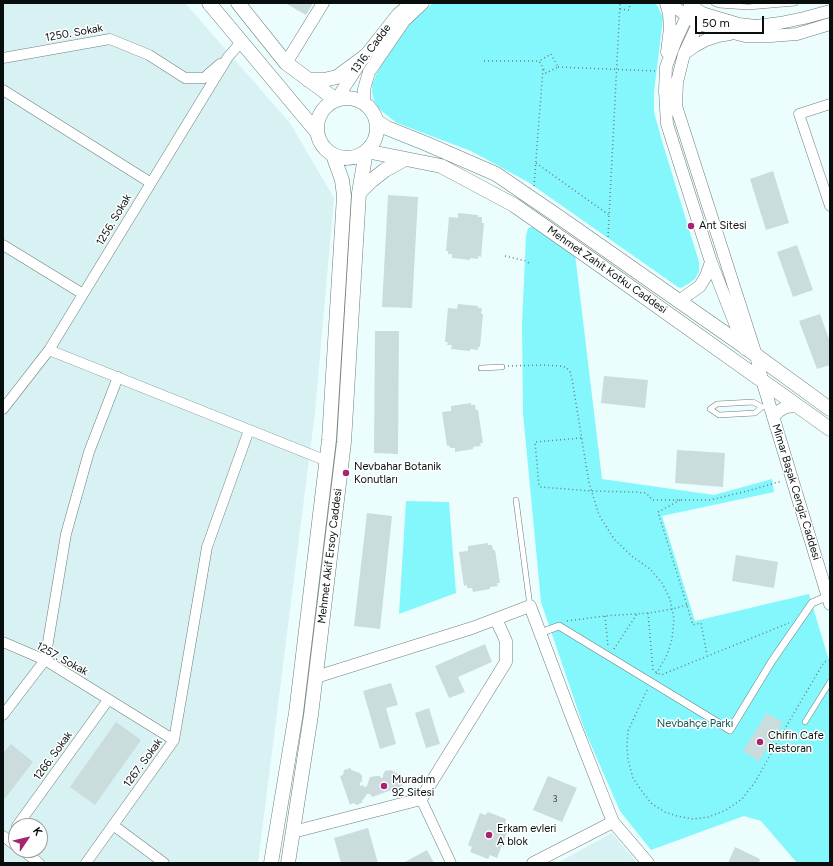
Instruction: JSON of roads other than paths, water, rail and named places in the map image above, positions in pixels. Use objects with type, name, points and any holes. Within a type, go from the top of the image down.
[{"type":"main road","points":[[238,3],[286,63],[336,100]]},
{"type":"main road","points":[[209,4],[242,41],[316,130]]},
{"type":"main road","points":[[308,80],[324,80],[338,77],[364,57]]},
{"type":"main road","points":[[343,98],[358,100],[364,104],[370,108],[376,121],[377,129],[372,145],[359,156],[350,158],[342,158],[327,151],[318,138],[316,130],[316,124],[325,106],[343,98]]},
{"type":"main road","name":"Mehmet Zahit Kotku Caddesi","points":[[376,121],[388,128],[496,174],[756,354],[830,409]]},
{"type":"main road","name":"Mehmet Zahit Kotku Caddesi","points":[[366,151],[441,166],[514,205],[830,429]]},
{"type":"main road","name":"Mehmet Akif Ersoy Caddesi","points":[[288,863],[311,715],[344,442],[359,193],[366,151]]},
{"type":"main road","name":"Mehmet Akif Ersoy Caddesi","points":[[271,863],[301,677],[329,440],[344,196],[342,180],[333,155]]},
{"type":"main road","points":[[359,193],[385,170],[405,160]]},
{"type":"main road","points":[[301,677],[316,677]]},
{"type":"main road","points":[[277,831],[292,832]]},
{"type":"street","points":[[286,63],[323,3]]},
{"type":"street","name":"1316. Cadde","points":[[336,100],[398,8],[411,3]]},
{"type":"street","name":"1316. Cadde","points":[[364,104],[364,89],[369,72],[404,21],[424,3]]},
{"type":"street","points":[[666,3],[669,14],[670,28],[666,69]]},
{"type":"street","points":[[669,3],[688,8],[700,18],[733,33],[745,36],[797,34],[830,24]]},
{"type":"street","name":"Mimar Başak Cengiz Caddesi","points":[[688,8],[666,69],[664,91],[667,124],[711,262],[742,345],[762,380]]},
{"type":"street","points":[[700,18],[756,26],[798,20],[830,11]]},
{"type":"street","name":"Mimar Başak Cengiz Caddesi","points":[[700,18],[684,54],[678,82],[676,106],[756,354],[766,406],[773,417],[829,600]]},
{"type":"street","points":[[684,54],[706,40],[733,33]]},
{"type":"street","name":"1250. Sokak","points":[[3,58],[110,39],[149,55],[185,78],[204,78],[228,56]]},
{"type":"street","name":"1256. Sokak","points":[[3,409],[7,397],[49,350],[228,56],[242,41]]},
{"type":"street","points":[[3,90],[151,183]]},
{"type":"street","points":[[830,104],[799,114],[830,206]]},
{"type":"street","points":[[3,245],[83,294]]},
{"type":"street","points":[[679,302],[700,286],[706,276],[711,262]]},
{"type":"street","points":[[49,350],[327,461]]},
{"type":"street","points":[[3,715],[45,660],[66,534],[89,452],[118,378]]},
{"type":"street","points":[[773,417],[786,407],[797,406]]},
{"type":"street","points":[[174,740],[207,547],[249,430]]},
{"type":"street","points":[[540,632],[559,626],[730,730],[772,661],[812,603],[829,600]]},
{"type":"street","points":[[316,677],[472,628],[530,606],[613,822],[648,863]]},
{"type":"street","points":[[292,832],[421,799],[506,662],[506,641],[496,619]]},
{"type":"street","name":"1257. Sokak","points":[[3,642],[45,660],[108,700]]},
{"type":"street","name":"1267. Sokak","points":[[86,863],[174,740],[108,700]]},
{"type":"street","name":"1266. Sokak","points":[[23,818],[108,700]]},
{"type":"street","points":[[421,799],[451,863]]},
{"type":"street","points":[[533,863],[613,822]]},
{"type":"street","points":[[113,825],[164,863]]},
{"type":"lane","points":[[714,3],[719,5],[748,7],[795,3]]},
{"type":"lane","points":[[481,368],[502,367]]},
{"type":"lane","points":[[753,402],[766,406],[755,413],[719,415],[710,409],[717,404],[753,402]]},
{"type":"lane","points":[[516,500],[530,606]]},
{"type":"lane","points":[[805,722],[830,682]]},
{"type":"place","name":"Ant Sitesi","points":[[691,226]]},
{"type":"place","name":"Nevbahar Botanik Konutları","points":[[346,473]]},
{"type":"place","name":"Chifin Cafe Restoran","points":[[760,742]]},
{"type":"place","name":"Muradım 92 Sitesi","points":[[384,786]]},
{"type":"place","name":"Erkam evleri A blok","points":[[489,835]]},
{"type":"park label","name":"Nevbahçe Parkı","points":[[695,724]]}]
